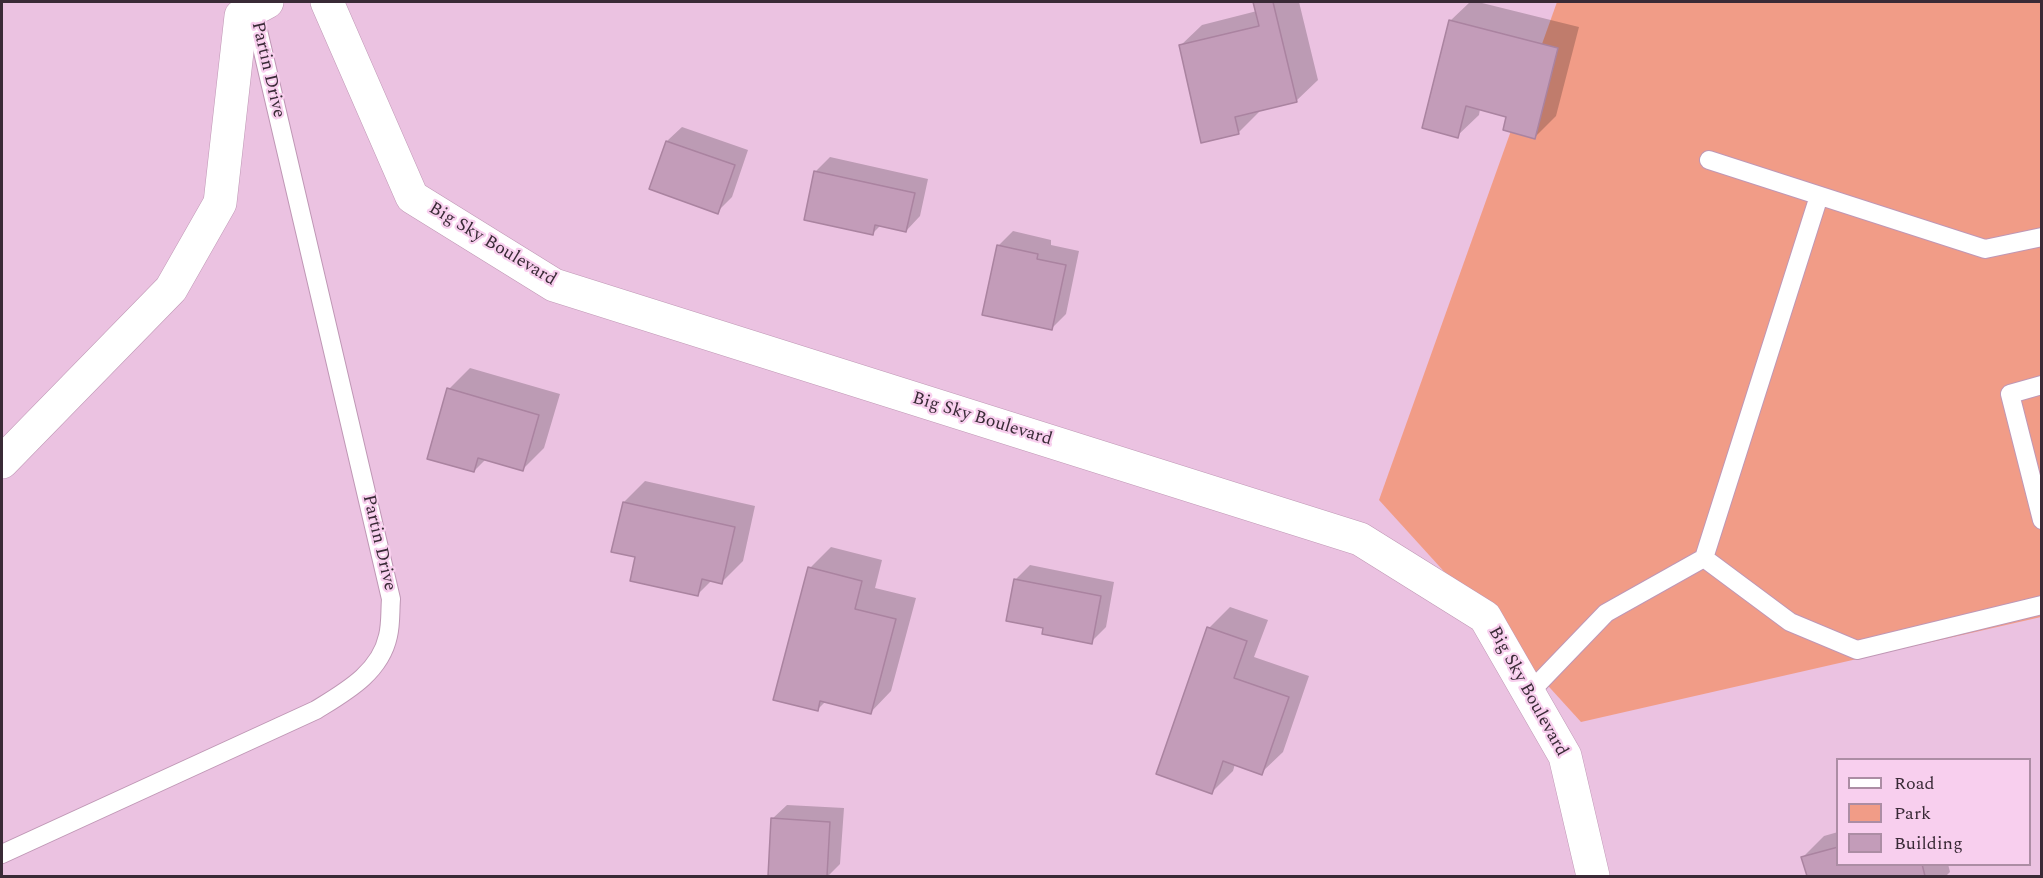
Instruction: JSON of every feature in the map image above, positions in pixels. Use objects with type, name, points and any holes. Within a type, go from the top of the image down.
[{"type":"street","name":"Big Sky Boulevard","points":[[327,2],[412,197],[554,285],[1360,539],[1485,617],[1565,756],[1593,876]]},
{"type":"street","name":"Partin Drive","points":[[2,462],[171,290],[220,203],[241,16],[260,5]]},
{"type":"lane","name":"Partin Drive","points":[[2,854],[316,710],[354,687],[375,666],[388,637],[391,599],[260,5]]},
{"type":"lane","points":[[1709,160],[1985,249],[2042,237]]},
{"type":"lane","points":[[1529,693],[1606,613],[1704,558],[1819,196]]},
{"type":"lane","points":[[2042,385],[2010,394],[2042,520]]},
{"type":"lane","points":[[1704,558],[1790,622],[1857,650],[2042,605]]},
{"type":"green space","points":[[1557,2],[2041,2],[2041,617],[1581,722],[1379,500]]},
{"type":"building","points":[[1253,2],[1273,2],[1297,102],[1235,117],[1239,134],[1201,143],[1179,45],[1259,26]]},
{"type":"building","points":[[1449,20],[1558,48],[1535,139],[1503,130],[1506,117],[1466,106],[1458,138],[1422,128]]},
{"type":"building","points":[[666,141],[735,165],[718,214],[649,189]]},
{"type":"building","points":[[814,171],[915,193],[906,232],[875,225],[873,235],[804,220]]},
{"type":"building","points":[[997,245],[1038,254],[1037,259],[1066,265],[1052,330],[982,315]]},
{"type":"building","points":[[447,388],[539,415],[523,471],[478,458],[474,472],[427,459]]},
{"type":"building","points":[[623,502],[735,527],[722,584],[702,579],[698,596],[630,581],[635,557],[611,552]]},
{"type":"building","points":[[808,567],[862,581],[855,609],[896,619],[871,714],[820,701],[818,711],[773,700]]},
{"type":"building","points":[[1014,579],[1101,596],[1092,644],[1042,634],[1043,628],[1006,621]]},
{"type":"building","points":[[1207,627],[1247,641],[1234,678],[1289,697],[1262,775],[1223,761],[1212,794],[1156,774]]},
{"type":"building","points":[[771,818],[830,822],[827,876],[768,876]]},
{"type":"building","points":[[1836,848],[1836,866],[1922,866],[1925,876],[1807,876],[1801,857]]}]
